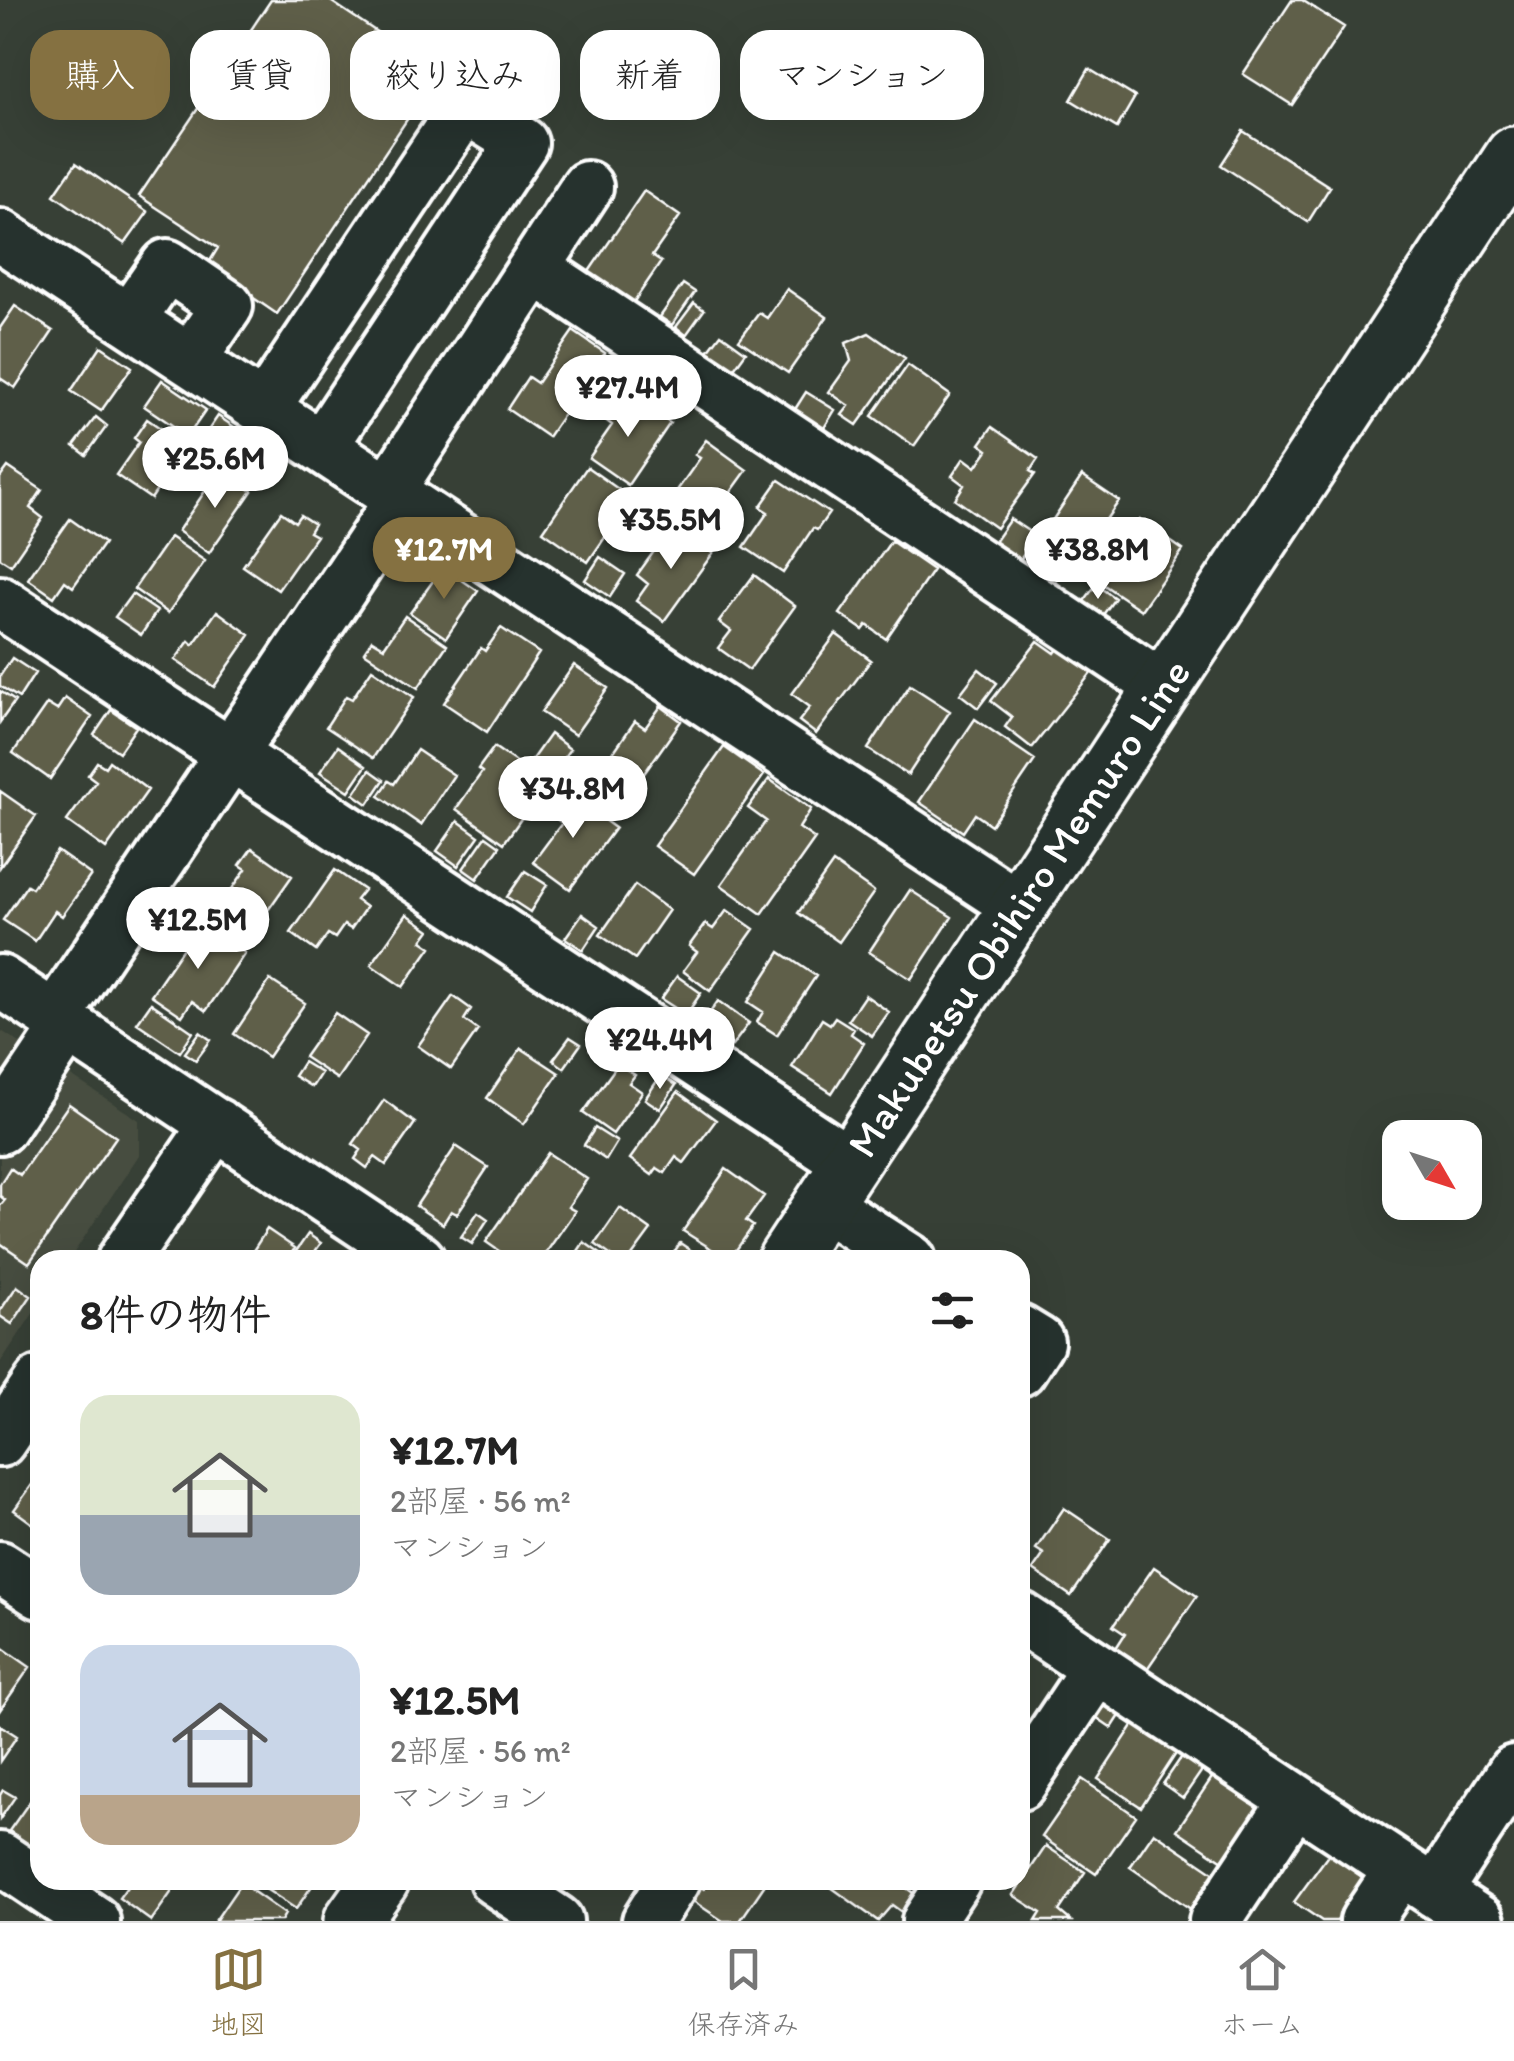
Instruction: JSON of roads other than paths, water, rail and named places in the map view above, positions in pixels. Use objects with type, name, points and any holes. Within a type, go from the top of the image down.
[{"type":"main road","name":"Makubetsu Obihiro Memuro Line","points":[[793,1250],[1514,155]]},
{"type":"main road","points":[[352,1921],[374,1890]]},
{"type":"street","points":[[264,408],[466,107],[522,143],[322,446]]},
{"type":"street","points":[[0,1128],[61,1022],[587,187]]},
{"type":"street","points":[[389,221],[445,258]]},
{"type":"street","points":[[0,234],[1018,906]]},
{"type":"street","points":[[129,320],[167,265],[227,306],[190,360]]},
{"type":"street","points":[[534,268],[1163,687]]},
{"type":"street","points":[[0,602],[233,754],[837,1183],[901,1250]]},
{"type":"street","points":[[0,981],[404,1250]]},
{"type":"street","points":[[130,1250],[216,1124]]},
{"type":"street","points":[[0,1441],[30,1397]]},
{"type":"street","points":[[0,1567],[30,1586]]},
{"type":"street","points":[[1030,1624],[1479,1921]]},
{"type":"street","points":[[1030,1769],[1098,1668]]},
{"type":"street","points":[[1366,1921],[1418,1880],[1507,1795]]},
{"type":"street","points":[[1215,1921],[1295,1800]]},
{"type":"street","points":[[0,1858],[30,1878]]},
{"type":"street","points":[[48,1890],[94,1921]]},
{"type":"street","points":[[509,1890],[557,1921]]},
{"type":"street","points":[[648,1921],[668,1890]]},
{"type":"street","points":[[928,1921],[948,1890]]}]
